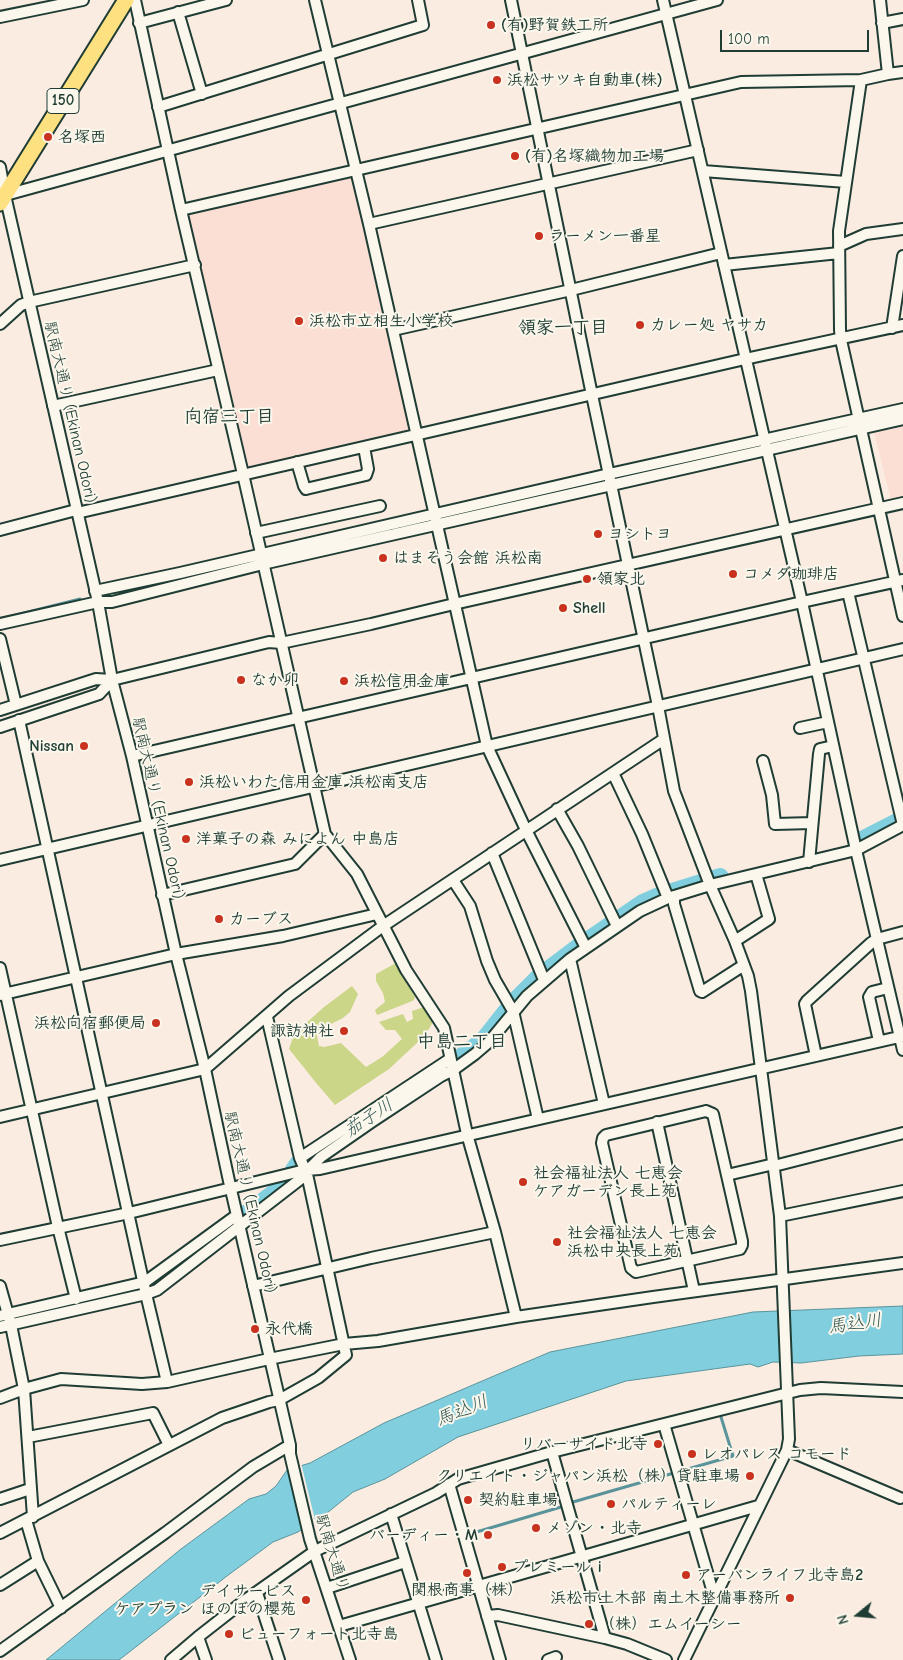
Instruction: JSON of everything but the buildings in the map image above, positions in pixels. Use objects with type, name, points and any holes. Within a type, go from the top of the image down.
[{"type":"highway","name":"150","points":[[2,198],[126,0]]},
{"type":"street","points":[[0,18],[55,3],[83,0]]},
{"type":"street","points":[[135,0],[181,210],[324,834],[357,874],[406,970],[442,1026],[467,1134],[495,1232],[516,1317]]},
{"type":"street","points":[[139,23],[226,0]]},
{"type":"street","points":[[315,0],[369,224],[487,746],[526,830],[584,945]]},
{"type":"street","points":[[158,107],[423,25],[418,0]]},
{"type":"street","points":[[511,0],[675,794],[709,882],[735,941],[751,991],[780,1216],[789,1440],[787,1450],[684,1660]]},
{"type":"street","points":[[663,0],[903,1050]]},
{"type":"street","points":[[2,198],[717,0]]},
{"type":"street","points":[[880,0],[888,74]]},
{"type":"street","points":[[178,12],[202,94]]},
{"type":"street","points":[[882,23],[903,19]]},
{"type":"street","points":[[181,210],[741,82],[861,80],[903,72]]},
{"type":"street","points":[[861,80],[840,219],[841,340],[880,509],[899,581],[903,616]]},
{"type":"street","points":[[369,224],[698,150]]},
{"type":"street","name":"駅南大通り (Ekinan Odori)","points":[[0,167],[2,198],[53,406],[98,602],[112,680],[132,756],[162,895],[205,1069],[230,1188],[290,1450]]},
{"type":"street","points":[[703,171],[846,182]]},
{"type":"street","points":[[724,265],[839,249],[866,234],[903,229]]},
{"type":"street","points":[[393,330],[571,290],[721,253]]},
{"type":"street","points":[[892,328],[903,256]]},
{"type":"street","points":[[0,324],[29,302],[195,265]]},
{"type":"street","points":[[0,530],[746,359],[841,340],[903,325]]},
{"type":"street","points":[[53,406],[218,370]]},
{"type":"street","points":[[860,424],[903,409]]},
{"type":"street","points":[[95,591],[262,560],[860,424],[903,419]]},
{"type":"street","points":[[297,462],[306,489],[366,475],[368,469],[364,447]]},
{"type":"street","points":[[0,710],[96,679],[112,680],[269,642],[281,643],[371,624],[903,503]]},
{"type":"street","points":[[256,533],[380,506]]},
{"type":"street","points":[[0,624],[98,602],[112,602],[262,560]]},
{"type":"street","points":[[132,756],[470,677],[899,581]]},
{"type":"street","points":[[4,1321],[146,1294],[156,1290],[301,1168],[321,1157],[441,1076],[452,1064],[486,1045],[511,1008],[527,996],[543,977],[570,959],[584,945],[616,923],[668,895],[709,882],[756,874],[856,850],[903,825],[848,592]]},
{"type":"street","points":[[0,639],[16,705]]},
{"type":"street","points":[[0,860],[903,650]]},
{"type":"street","points":[[0,727],[99,694],[112,680]]},
{"type":"street","points":[[19,720],[167,1382]]},
{"type":"street","points":[[800,728],[828,722]]},
{"type":"street","points":[[0,1117],[205,1069],[289,996],[383,926],[664,739]]},
{"type":"street","points":[[809,862],[820,749],[834,746]]},
{"type":"street","points":[[763,761],[772,795],[775,824],[812,823]]},
{"type":"street","points":[[613,773],[668,895],[674,904],[700,992],[744,965]]},
{"type":"street","points":[[557,809],[578,846],[616,923]]},
{"type":"street","points":[[162,895],[295,864],[324,834]]},
{"type":"street","points":[[492,853],[543,977]]},
{"type":"street","points":[[735,941],[769,919],[756,874]]},
{"type":"street","points":[[453,880],[470,906],[487,961],[495,980],[511,1008],[538,1119]]},
{"type":"street","points":[[3,995],[176,954],[284,936],[377,914]]},
{"type":"street","points":[[816,1056],[805,1004],[807,1001],[877,939],[903,932]]},
{"type":"street","points":[[570,959],[604,1104]]},
{"type":"street","points":[[0,968],[3,995],[76,1299]]},
{"type":"street","points":[[879,1041],[869,997],[872,992],[888,988]]},
{"type":"street","points":[[0,1533],[222,1418],[279,1400],[318,1378],[346,1355],[328,1268],[301,1168],[266,1017]]},
{"type":"street","points":[[0,1240],[129,1213],[301,1168],[320,1169],[467,1134],[901,1037]]},
{"type":"street","points":[[706,1111],[713,1114],[742,1241],[740,1249],[640,1272],[636,1272],[632,1268],[603,1138],[606,1134],[657,1122],[706,1111]]},
{"type":"street","points":[[657,1122],[694,1291]]},
{"type":"street","points":[[727,1175],[903,1133]]},
{"type":"street","points":[[780,1216],[903,1191]]},
{"type":"street","points":[[4,1321],[76,1299],[145,1282],[238,1221]]},
{"type":"street","points":[[253,1286],[495,1232]]},
{"type":"street","points":[[0,1398],[61,1379],[142,1384],[167,1382],[344,1344],[378,1341],[516,1317],[694,1291],[783,1283],[903,1263]]},
{"type":"street","points":[[0,1286],[4,1321],[24,1389],[28,1438],[30,1518],[38,1561],[61,1608]]},
{"type":"street","points":[[171,1660],[256,1593],[315,1551],[436,1493],[458,1479],[552,1452],[787,1393],[815,1388],[903,1392]]},
{"type":"street","points":[[28,1438],[153,1413],[169,1445]]},
{"type":"street","points":[[664,1424],[714,1596]]},
{"type":"street","points":[[0,1651],[252,1467],[290,1450]]},
{"type":"street","name":"駅南大通り","points":[[290,1450],[310,1539],[350,1660]]},
{"type":"street","points":[[787,1450],[900,1498]]},
{"type":"street","points":[[552,1452],[605,1638]]},
{"type":"street","points":[[449,1484],[500,1660]]},
{"type":"street","points":[[0,1499],[30,1489]]},
{"type":"street","points":[[339,1626],[758,1506]]},
{"type":"street","points":[[391,1514],[436,1660]]},
{"type":"street","points":[[0,1585],[38,1561]]},
{"type":"street","points":[[327,1588],[405,1562]]},
{"type":"street","points":[[256,1593],[279,1660]]},
{"type":"street","points":[[487,1616],[498,1615],[605,1638],[666,1660]]},
{"type":"street","points":[[198,1637],[206,1660]]},
{"type":"street","points":[[636,1660],[639,1649]]},
{"type":"shaded area","name":"浜松市立相生小学校","points":[[352,175],[411,431],[245,469],[187,212]]},
{"type":"shaded area","points":[[903,422],[903,498],[891,501],[873,428]]},
{"type":"green space","points":[[396,963],[415,997],[414,1000],[377,1015],[375,1010],[385,1002],[383,993],[376,981],[376,974]]},
{"type":"green space","points":[[352,986],[358,994],[350,1012],[343,1018],[317,1031],[319,1046],[324,1047],[341,1043],[366,1067],[382,1057],[402,1039],[395,1030],[386,1030],[379,1022],[403,1014],[407,1022],[413,1019],[412,1011],[424,1007],[433,1022],[418,1042],[389,1069],[335,1105],[289,1049],[294,1034],[324,1007]]},
{"type":"water","name":"馬込川","points":[[903,1306],[903,1354],[859,1356],[801,1363],[773,1362],[758,1367],[750,1364],[626,1381],[458,1437],[385,1479],[353,1492],[322,1517],[298,1532],[273,1542],[119,1660],[46,1660],[181,1549],[249,1499],[266,1494],[276,1486],[287,1470],[310,1463],[384,1423],[550,1352],[753,1312]]},
{"type":"pier","points":[[301,1463],[316,1524],[302,1533],[287,1467]]},
{"type":"waterway","points":[[441,519],[688,462]]},
{"type":"waterway","points":[[324,545],[393,529]]},
{"type":"waterway","points":[[119,591],[174,579]]},
{"type":"waterway","points":[[0,619],[80,599]]},
{"type":"waterway","name":"茄子川","points":[[860,841],[903,819]]},
{"type":"waterway","name":"茄子川","points":[[453,1063],[483,1041],[513,1003],[539,977],[580,946],[643,903],[659,896],[720,877]]},
{"type":"waterway","name":"茄子川","points":[[135,1289],[162,1277],[292,1180],[294,1170],[298,1164],[309,1159],[358,1126]]},
{"type":"waterway","points":[[473,1533],[733,1456],[721,1417]]},
{"type":"place","name":"(有)野賀鉄工所","points":[[491,25]]},
{"type":"place","name":"浜松サツキ自動車(株)","points":[[497,80]]},
{"type":"place","name":"名塚西","points":[[48,137]]},
{"type":"place","name":"(有)名塚織物加工場","points":[[515,156]]},
{"type":"place","name":"ラーメン一番星","points":[[539,236]]},
{"type":"place","name":"浜松市立相生小学校","points":[[299,321]]},
{"type":"place","name":"カレー処 ヤサカ","points":[[640,325]]},
{"type":"place","name":"ヨシトヨ","points":[[598,534]]},
{"type":"place","name":"はまそう会館 浜松南","points":[[383,558]]},
{"type":"place","name":"コメダ珈琲店","points":[[733,574]]},
{"type":"place","name":"領家北","points":[[587,579]]},
{"type":"place","name":"Shell","points":[[563,608]]},
{"type":"place","name":"なか卯","points":[[241,680]]},
{"type":"place","name":"浜松信用金庫","points":[[344,681]]},
{"type":"place","name":"Nissan","points":[[84,746]]},
{"type":"place","name":"浜松いわた信用金庫 浜松南支店","points":[[189,782]]},
{"type":"place","name":"洋菓子の森 みによん 中島店","points":[[186,839]]},
{"type":"place","name":"カーブス","points":[[219,919]]},
{"type":"place","name":"浜松向宿郵便局","points":[[156,1023]]},
{"type":"place","name":"諏訪神社","points":[[344,1031]]},
{"type":"place","name":"社会福祉法人 七恵会 ケアガーデン長上苑","points":[[523,1182]]},
{"type":"place","name":"社会福祉法人 七恵会 浜松中央長上苑","points":[[557,1242]]},
{"type":"place","name":"永代橋","points":[[255,1329]]},
{"type":"place","name":"リバーサイド北寺","points":[[658,1444]]},
{"type":"place","name":"レオパレス コモード","points":[[692,1454]]},
{"type":"place","name":"クリエイト・ジャパン浜松（株）貸駐車場","points":[[750,1476]]},
{"type":"place","name":"契約駐車場","points":[[468,1500]]},
{"type":"place","name":"パルティーレ","points":[[611,1504]]},
{"type":"place","name":"メゾン・北寺","points":[[536,1528]]},
{"type":"place","name":"バーディー・M","points":[[488,1535]]},
{"type":"place","name":"プレミール i","points":[[502,1567]]},
{"type":"place","name":"関根商事（株）","points":[[467,1573]]},
{"type":"place","name":"アーバンライフ北寺島2","points":[[686,1575]]},
{"type":"place","name":"浜松市土木部 南土木整備事務所","points":[[790,1598]]},
{"type":"place","name":"デイサービス ケアプラン ほのぼの櫻苑","points":[[306,1600]]},
{"type":"place","name":"（株）エムイーシー","points":[[589,1624]]},
{"type":"place","name":"ビューフォート北寺島","points":[[229,1634]]},
{"type":"district","name":"領家一丁目","points":[[563,328]]},
{"type":"district","name":"向宿三丁目","points":[[229,417]]},
{"type":"district","name":"中島二丁目","points":[[462,1042]]}]
